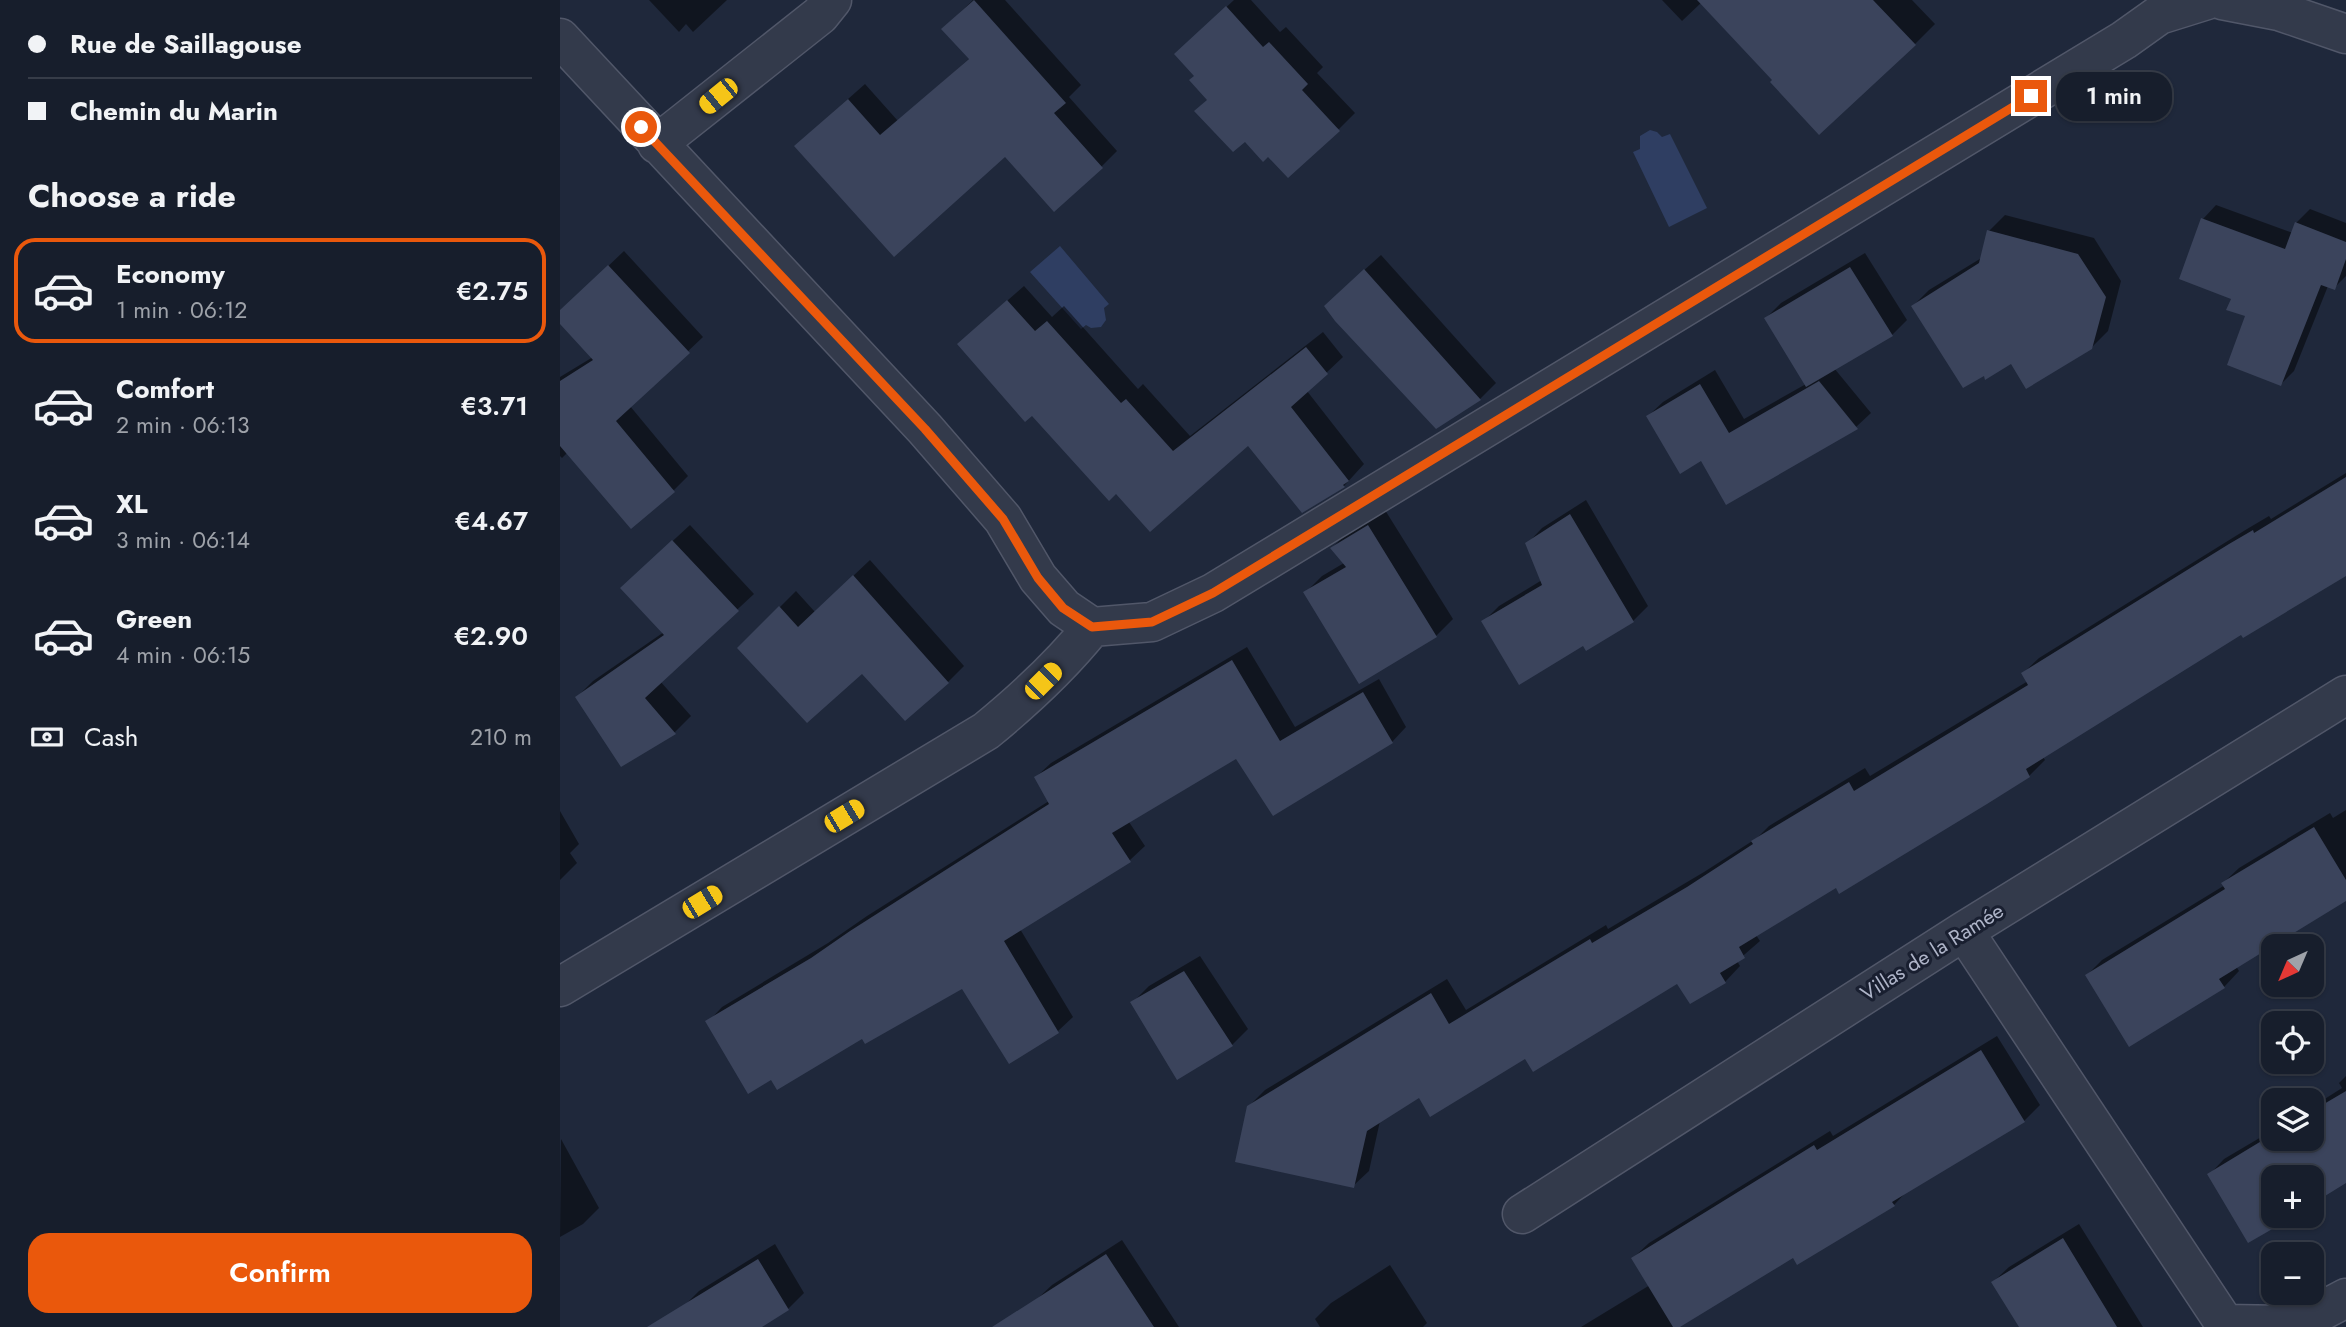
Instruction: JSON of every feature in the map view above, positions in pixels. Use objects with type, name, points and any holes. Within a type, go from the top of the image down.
[{"type":"street","points":[[657,144],[820,15],[832,0]]},
{"type":"street","points":[[560,38],[925,429],[1003,519],[1038,578],[1063,608],[1092,627],[1152,622],[1213,593],[2124,40],[2159,15],[2207,0]]},
{"type":"street","points":[[2222,0],[2279,11],[2346,34]]},
{"type":"street","points":[[560,987],[986,731],[1029,695],[1071,653],[1092,627]]},
{"type":"street","name":"Villas de la Ramée","points":[[1522,1214],[1964,931],[2346,695]]},
{"type":"street","points":[[1964,931],[2225,1324],[2295,1325],[2346,1298]]},
{"type":"water","points":[[1650,130],[1662,137],[1670,134],[1707,208],[1669,227],[1633,152],[1640,149],[1640,136]]},
{"type":"water","points":[[1060,246],[1109,304],[1104,308],[1106,320],[1101,327],[1091,328],[1086,325],[1081,329],[1030,272]]},
{"type":"building","points":[[974,0],[1066,103],[1054,113],[1103,168],[1054,212],[1005,157],[894,257],[794,146],[848,99],[880,135],[969,59],[941,29]]},
{"type":"building","points":[[1697,0],[1873,0],[1916,45],[1819,135]]},
{"type":"building","points":[[1226,6],[1263,47],[1269,42],[1308,84],[1302,90],[1340,131],[1288,178],[1268,157],[1263,162],[1245,142],[1233,152],[1194,111],[1207,100],[1189,80],[1194,76],[1174,54]]},
{"type":"building","points":[[2201,218],[2285,249],[2295,222],[2346,242],[2346,259],[2335,290],[2321,285],[2281,386],[2227,365],[2245,316],[2226,310],[2231,299],[2179,279]]},
{"type":"building","points":[[1987,230],[2078,254],[2106,297],[2092,349],[2026,389],[2011,364],[1985,380],[1984,376],[1963,388],[1911,306],[1979,263]]},
{"type":"building","points":[[608,265],[690,353],[616,421],[675,492],[631,529],[560,446],[560,381],[593,360],[560,324],[560,310]]},
{"type":"building","points":[[1850,267],[1893,336],[1806,387],[1764,318]]},
{"type":"building","points":[[1364,269],[1481,400],[1436,429],[1335,321],[1324,306]]},
{"type":"building","points":[[1007,300],[1035,331],[1047,321],[1121,403],[1126,399],[1173,451],[1306,347],[1328,374],[1291,407],[1349,481],[1343,485],[1345,487],[1302,513],[1248,446],[1150,532],[1116,494],[1109,501],[1032,416],[1025,422],[957,344]]},
{"type":"building","points":[[1819,381],[1858,429],[1726,505],[1701,461],[1680,474],[1646,416],[1700,384],[1729,433]]},
{"type":"building","points":[[2346,477],[2346,576],[2243,638],[2241,635],[2026,769],[2030,777],[1987,804],[1839,894],[1836,888],[1739,947],[1745,958],[1720,973],[1726,983],[1690,1004],[1677,984],[1533,1072],[1525,1059],[1430,1117],[1419,1098],[1367,1131],[1354,1188],[1235,1162],[1247,1106],[1431,993],[1449,1024],[1590,939],[1592,943],[1687,887],[1753,844],[1751,841],[1849,782],[1854,791],[2028,685],[2021,673],[2229,544],[2253,530],[2254,533]]},
{"type":"building","points":[[1570,514],[1634,622],[1586,651],[1583,646],[1519,685],[1481,621],[1542,585],[1525,543]]},
{"type":"building","points":[[1368,525],[1437,637],[1359,684],[1303,592],[1346,567],[1330,548]]},
{"type":"building","points":[[672,540],[739,611],[645,698],[676,734],[621,767],[575,697],[664,635],[620,588]]},
{"type":"building","points":[[853,575],[949,683],[905,721],[862,674],[807,723],[737,648],[779,606],[798,627]]},
{"type":"building","points":[[1232,660],[1280,741],[1363,692],[1393,743],[1273,816],[1236,759],[1112,833],[1131,862],[1004,941],[1059,1033],[1009,1064],[962,989],[865,1044],[862,1039],[777,1090],[771,1080],[748,1094],[705,1021],[811,958],[1049,804],[1034,777]]},
{"type":"building","points":[[2314,827],[2346,880],[2346,901],[2292,934],[2261,934],[2261,953],[2219,979],[2225,988],[2129,1047],[2085,975],[2225,889],[2221,883]]},
{"type":"building","points":[[1184,971],[1233,1046],[1177,1080],[1130,1002]]},
{"type":"building","points":[[1981,1050],[2025,1122],[1892,1202],[1895,1206],[1797,1265],[1793,1258],[1680,1327],[1673,1327],[1631,1258],[1814,1145],[1817,1150]]},
{"type":"building","points":[[2346,1091],[2346,1183],[2324,1197],[2324,1165],[2261,1165],[2261,1228],[2274,1228],[2248,1243],[2207,1174],[2261,1141],[2261,1151],[2324,1151],[2324,1104]]},
{"type":"building","points":[[2063,1238],[2117,1327],[2019,1327],[1991,1282]]},
{"type":"building","points":[[1106,1254],[1154,1327],[992,1327]]},
{"type":"building","points":[[758,1259],[789,1310],[762,1327],[647,1327]]},
{"type":"route","points":[[641,127],[925,429],[1003,519],[1038,578],[1063,608],[1092,627],[1152,622],[1213,593],[2031,96]]}]
